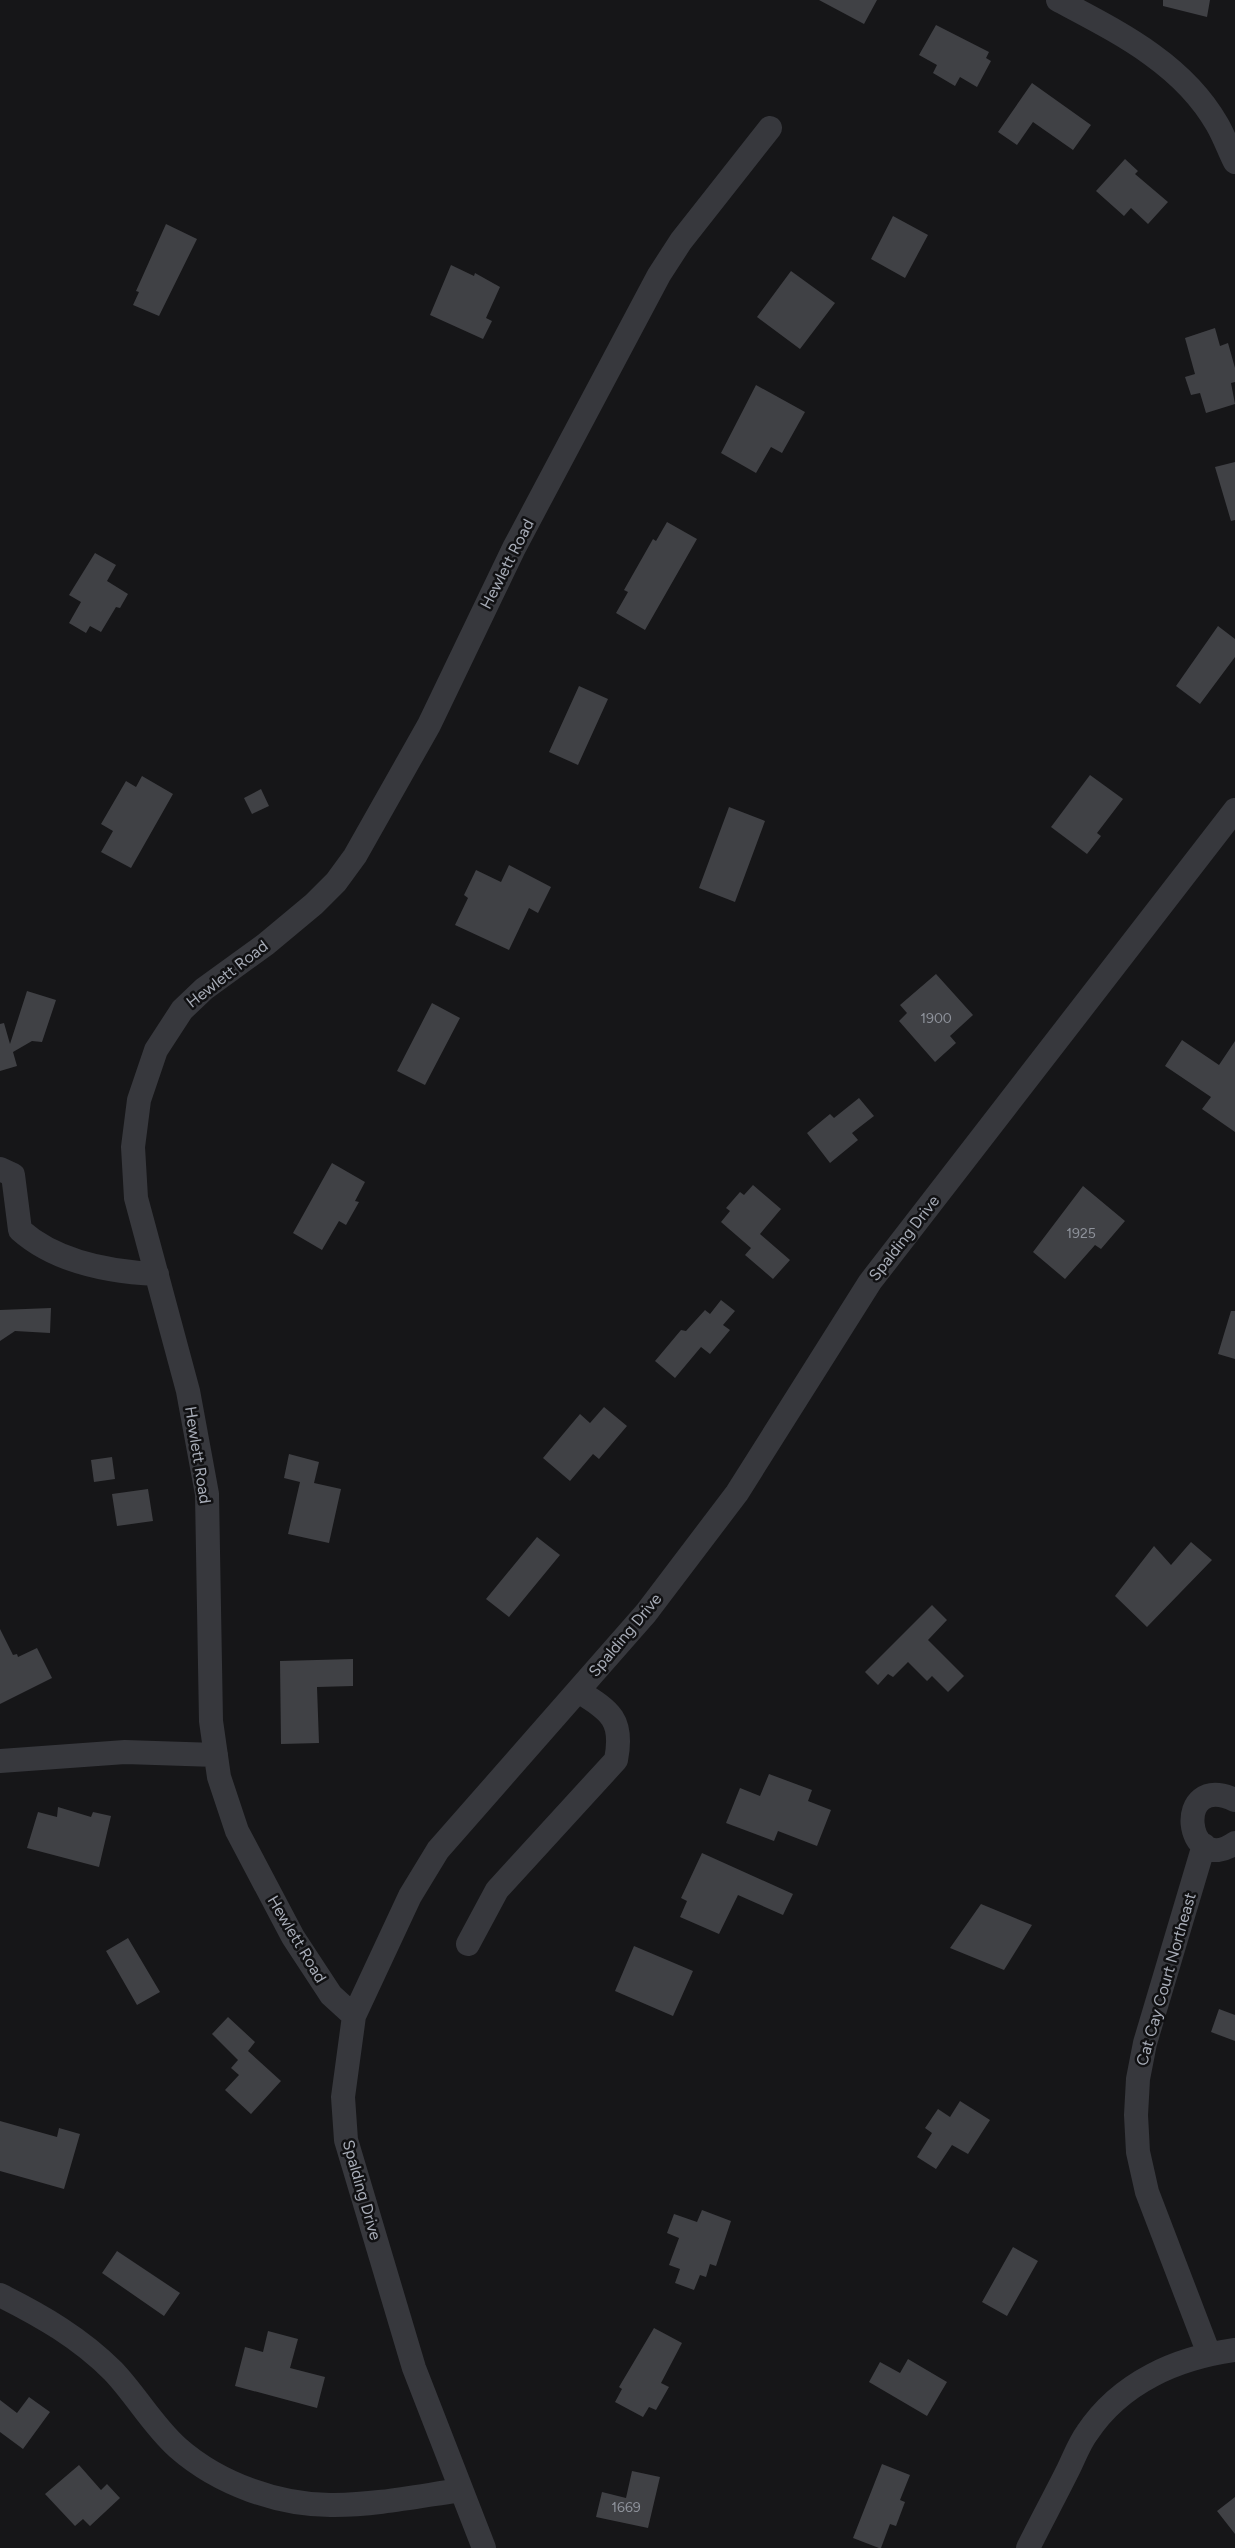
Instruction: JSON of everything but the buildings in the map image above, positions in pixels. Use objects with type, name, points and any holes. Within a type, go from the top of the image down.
[{"type":"street","points":[[1058,0],[1082,6],[1162,61],[1192,90],[1217,124],[1235,162]]},
{"type":"street","name":"Hewlett Road","points":[[354,2016],[331,1995],[288,1928],[237,1831],[219,1777],[210,1721],[207,1494],[188,1391],[136,1198],[133,1147],[139,1100],[156,1050],[182,1010],[204,989],[266,944],[314,904],[336,882],[355,856],[429,724],[514,548],[659,275],[681,241],[770,128]]},
{"type":"street","name":"Spalding Drive","points":[[484,2548],[414,2368],[346,2140],[343,2097],[354,2016],[410,1896],[438,1850],[646,1613],[737,1493],[870,1282],[1235,810]]},
{"type":"street","points":[[0,1169],[13,1175],[20,1230],[36,1244],[64,1256],[120,1273],[157,1274]]},
{"type":"street","points":[[468,1944],[496,1890],[616,1760],[620,1740],[612,1715],[578,1691]]},
{"type":"street","points":[[0,1761],[125,1752],[216,1755]]},
{"type":"street","points":[[1235,1800],[1217,1795],[1208,1797],[1195,1807],[1192,1815],[1193,1832],[1204,1845],[1222,1849],[1235,1843]]},
{"type":"street","name":"Cat Cay Court Northeast","points":[[1204,1845],[1145,2043],[1138,2079],[1136,2115],[1138,2152],[1147,2192],[1209,2354]]},
{"type":"street","points":[[0,2295],[73,2335],[113,2372],[177,2447],[206,2468],[240,2486],[285,2500],[332,2506],[366,2504],[461,2490]]},
{"type":"street","points":[[1028,2548],[1087,2433],[1113,2403],[1142,2380],[1174,2364],[1209,2354],[1235,2350]]}]
